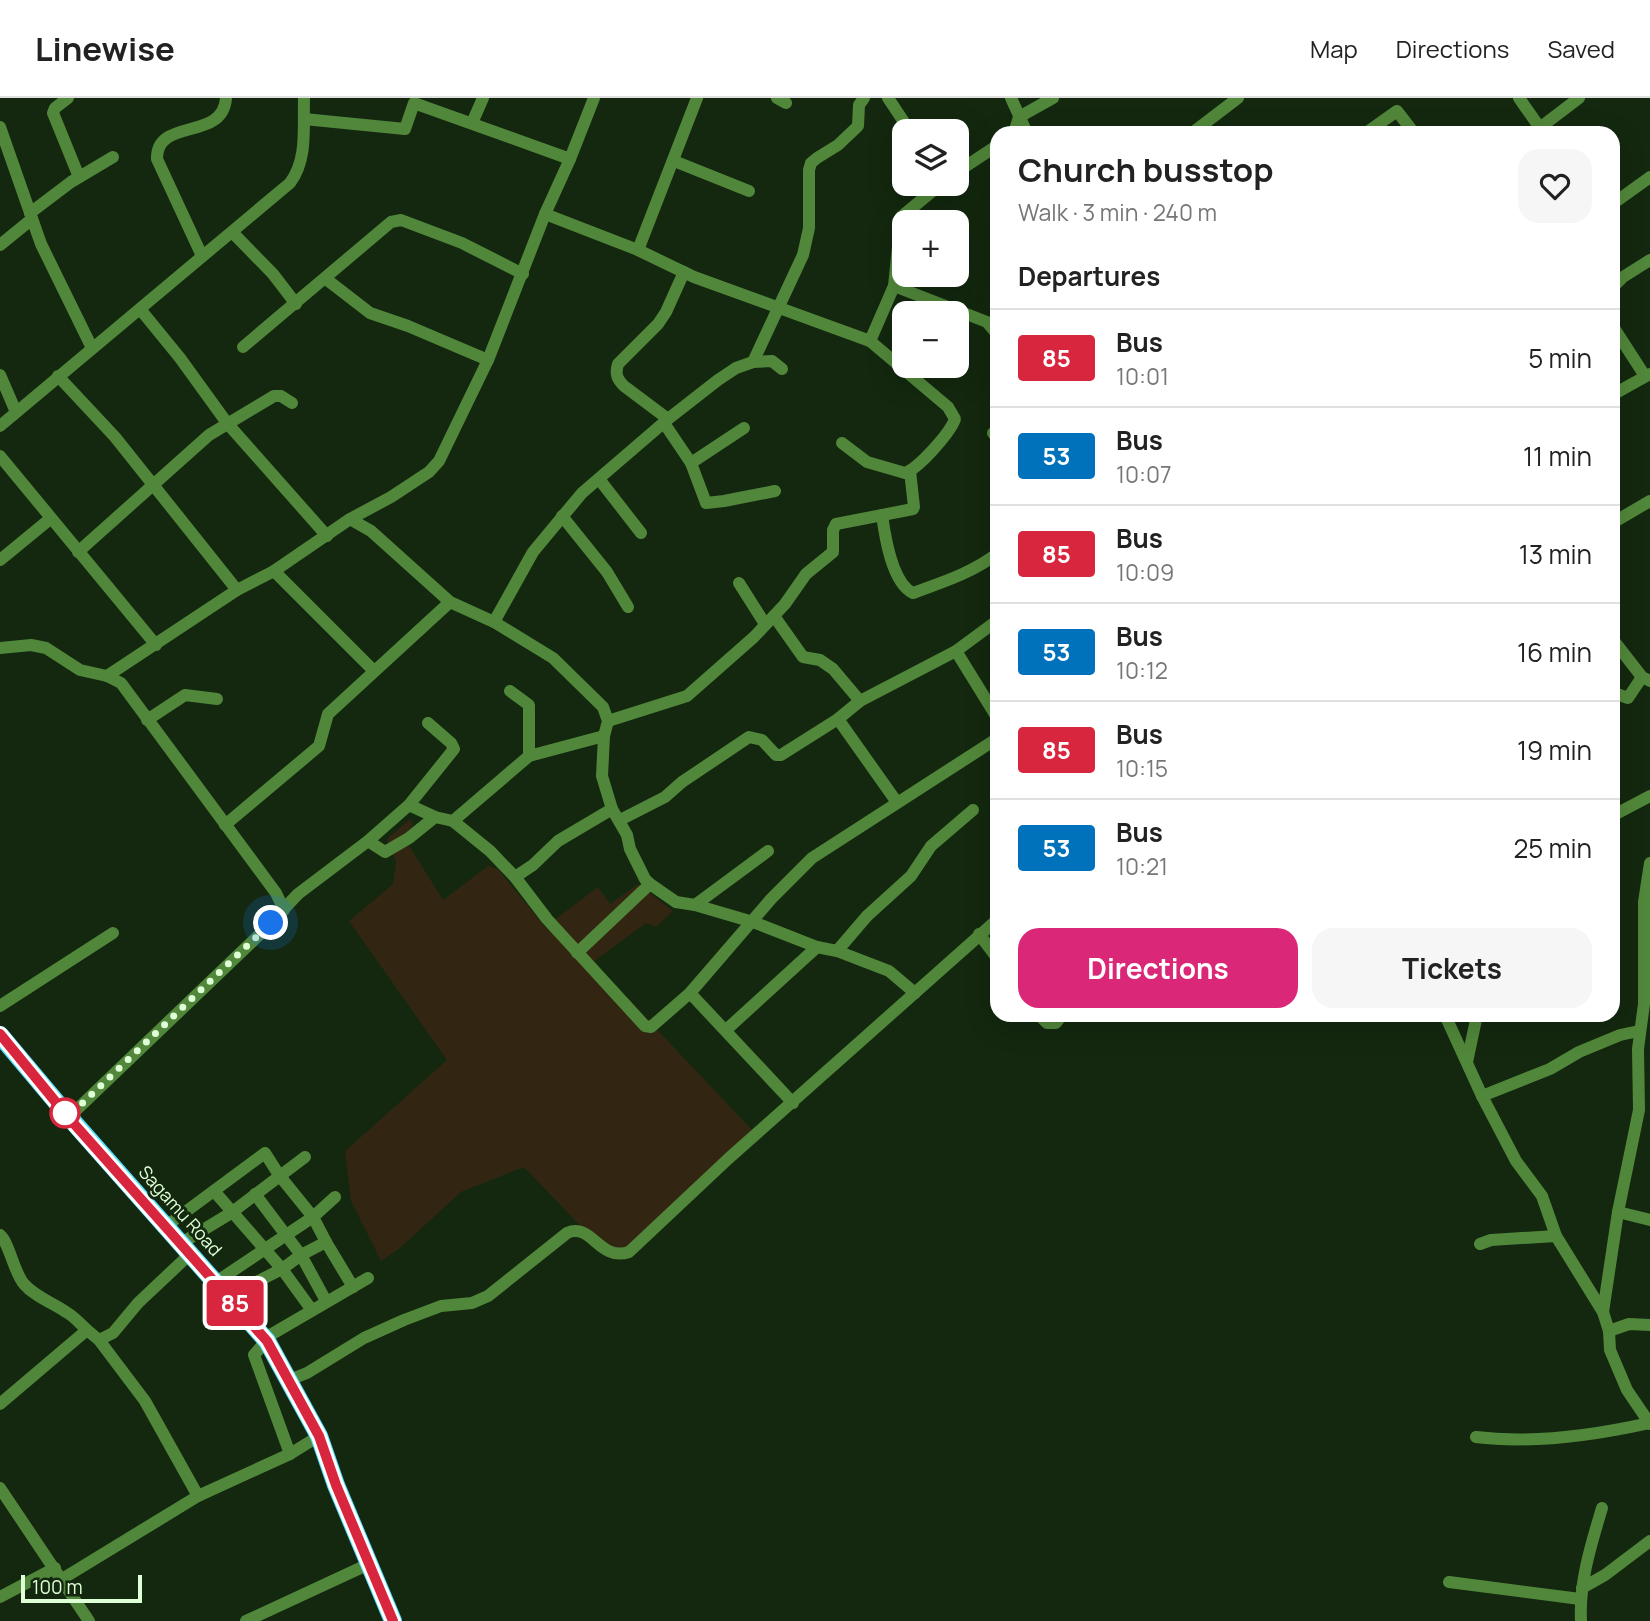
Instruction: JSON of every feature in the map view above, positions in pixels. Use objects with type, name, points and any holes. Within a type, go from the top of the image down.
[{"type":"highway","name":"Sagamu Road","points":[[0,1034],[68,1117],[267,1341],[319,1436],[393,1621]]},
{"type":"street","points":[[68,98],[55,108],[53,113],[79,177]]},
{"type":"street","points":[[202,256],[157,159],[158,144],[166,137],[199,128],[215,120],[225,110],[226,98]]},
{"type":"street","points":[[0,426],[290,183],[297,174],[302,158],[304,98]]},
{"type":"street","points":[[472,123],[483,98]]},
{"type":"street","points":[[107,676],[237,590],[274,570],[350,519],[429,472],[439,461],[488,360],[594,98]]},
{"type":"street","points":[[638,250],[697,98]]},
{"type":"street","points":[[752,362],[803,255],[810,228],[811,163],[838,145],[858,126],[859,105],[864,98]]},
{"type":"street","points":[[888,98],[902,119]]},
{"type":"street","points":[[1011,98],[1024,126]]},
{"type":"street","points":[[1016,126],[1019,117],[1054,98]]},
{"type":"street","points":[[1212,126],[1238,98]]},
{"type":"street","points":[[1389,98],[1409,126]]},
{"type":"street","points":[[1519,98],[1535,126]]},
{"type":"street","points":[[1542,126],[1579,98]]},
{"type":"street","points":[[304,119],[405,129],[414,103],[570,159]]},
{"type":"street","points":[[1376,126],[1397,111]]},
{"type":"street","points":[[0,127],[41,244],[92,348]]},
{"type":"street","points":[[969,164],[990,150]]},
{"type":"street","points":[[0,245],[79,177],[113,157]]},
{"type":"street","points":[[674,161],[749,191]]},
{"type":"street","points":[[0,166],[14,162]]},
{"type":"street","points":[[1620,199],[1650,177]]},
{"type":"street","points":[[909,210],[926,196]]},
{"type":"street","points":[[545,214],[638,250],[684,272],[870,341],[954,415],[952,427],[905,473],[867,462],[842,443]]},
{"type":"street","points":[[243,348],[391,222],[401,220],[462,243],[523,274]]},
{"type":"street","points":[[233,233],[273,274],[296,304]]},
{"type":"street","points":[[1620,280],[1650,260]]},
{"type":"street","points":[[684,272],[658,324],[618,364],[615,372],[617,379],[666,421],[691,463],[706,503],[775,491]]},
{"type":"street","points":[[326,279],[370,313],[488,360]]},
{"type":"street","points":[[870,341],[894,287]]},
{"type":"street","points":[[897,287],[986,322],[990,326]]},
{"type":"street","points":[[140,309],[227,423],[327,536]]},
{"type":"street","points":[[1620,336],[1648,375],[1620,391]]},
{"type":"street","points":[[494,622],[533,552],[582,493],[666,421],[736,368],[752,362],[772,361],[782,369]]},
{"type":"street","points":[[0,375],[16,412]]},
{"type":"street","points":[[58,376],[116,437],[237,590]]},
{"type":"street","points":[[78,552],[209,435],[274,396],[281,396],[292,403]]},
{"type":"street","points":[[691,463],[744,428]]},
{"type":"street","points":[[0,456],[156,645]]},
{"type":"street","points":[[608,721],[687,696],[754,637],[800,581],[833,552],[834,526],[914,508],[910,471]]},
{"type":"street","points":[[599,479],[641,533]]},
{"type":"street","points":[[1620,518],[1650,501]]},
{"type":"street","points":[[371,531],[372,508]]},
{"type":"street","points":[[562,516],[607,572],[628,607]]},
{"type":"street","points":[[882,516],[886,545],[901,583],[906,590],[913,593],[954,578],[990,559]]},
{"type":"street","points":[[0,560],[50,519]]},
{"type":"street","points":[[350,519],[371,531],[450,602],[494,622],[553,658],[603,707],[608,721],[604,736],[603,776],[634,857],[650,884],[676,902],[753,922],[889,971],[915,993]]},
{"type":"street","points":[[274,570],[373,670]]},
{"type":"street","points":[[739,583],[803,657],[820,660],[833,669],[860,701]]},
{"type":"street","points":[[225,825],[319,746],[328,714],[450,602]]},
{"type":"street","points":[[515,877],[533,865],[558,841],[616,814],[665,797],[682,782],[749,737],[762,740],[776,755],[781,755],[838,719],[860,701],[956,651],[990,626]]},
{"type":"street","points":[[0,648],[31,645],[46,648],[80,670],[107,676],[121,683],[276,893],[284,910]]},
{"type":"street","points":[[1620,647],[1646,679],[1628,698],[1620,695]]},
{"type":"street","points":[[956,651],[990,706]]},
{"type":"street","points":[[510,691],[529,705],[529,756]]},
{"type":"street","points":[[147,720],[185,695],[217,699]]},
{"type":"street","points":[[838,719],[896,801]]},
{"type":"street","points":[[68,1117],[299,894],[368,841],[409,805],[429,778],[452,755],[454,749],[452,743],[428,723]]},
{"type":"street","points":[[453,821],[529,756],[604,736]]},
{"type":"street","points":[[409,805],[435,817],[453,821],[490,851],[515,877],[577,953],[645,1026],[651,1027],[690,993],[771,899],[812,858],[896,801],[990,743]]},
{"type":"street","points":[[1620,812],[1650,796]]},
{"type":"street","points":[[836,951],[867,916],[911,876],[931,846],[973,810]]},
{"type":"street","points":[[368,841],[385,852],[409,838],[435,817]]},
{"type":"street","points":[[695,905],[768,851]]},
{"type":"street","points":[[1603,1312],[1618,1212],[1644,1112],[1638,1049],[1644,1004],[1644,902],[1650,863]]},
{"type":"street","points":[[577,953],[650,884]]},
{"type":"street","points":[[289,1380],[306,1373],[364,1338],[404,1320],[441,1306],[472,1303],[488,1296],[566,1233],[574,1230],[584,1233],[610,1253],[620,1255],[629,1252],[728,1159],[990,925]]},
{"type":"street","points":[[0,1006],[113,933]]},
{"type":"street","points":[[979,934],[990,948]]},
{"type":"street","points":[[726,1030],[817,947]]},
{"type":"street","points":[[690,993],[793,1103]]},
{"type":"street","points":[[1448,1022],[1516,1161],[1542,1196],[1556,1236],[1603,1312],[1609,1331],[1610,1350],[1627,1390],[1650,1423],[1602,1433],[1518,1440],[1476,1437]]},
{"type":"street","points":[[1467,1062],[1476,1022]]},
{"type":"street","points":[[1482,1096],[1550,1069],[1579,1052],[1620,1035],[1640,1031]]},
{"type":"street","points":[[1620,1035],[1638,1049]]},
{"type":"street","points":[[165,1227],[265,1153],[313,1217],[354,1287]]},
{"type":"street","points":[[99,1340],[113,1333],[185,1249],[279,1174],[305,1157]]},
{"type":"street","points":[[214,1191],[282,1269],[311,1309]]},
{"type":"street","points":[[255,1194],[301,1255],[326,1301]]},
{"type":"street","points":[[216,1282],[313,1217],[335,1198]]},
{"type":"street","points":[[1618,1212],[1650,1220]]},
{"type":"street","points":[[0,1235],[4,1238],[9,1256],[24,1284],[68,1312],[99,1340],[145,1401],[198,1496]]},
{"type":"street","points":[[1480,1244],[1491,1240],[1556,1236]]},
{"type":"street","points":[[229,1296],[282,1269],[326,1242]]},
{"type":"street","points":[[290,1454],[254,1358],[256,1353],[272,1334],[368,1278]]},
{"type":"street","points":[[1609,1331],[1629,1324],[1650,1325]]},
{"type":"street","points":[[0,1404],[87,1331]]},
{"type":"street","points":[[0,1597],[59,1574],[198,1496],[290,1454],[319,1436]]},
{"type":"street","points":[[0,1488],[89,1621]]},
{"type":"street","points":[[1581,1621],[1581,1594],[1590,1548],[1602,1508]]},
{"type":"street","points":[[1449,1582],[1581,1594],[1650,1541]]},
{"type":"street","points":[[246,1621],[369,1564]]},
{"type":"shaded area","points":[[410,819],[413,824],[406,841],[443,900],[488,866],[498,869],[545,927],[598,887],[610,904],[638,884],[673,911],[656,927],[646,923],[593,962],[755,1133],[613,1260],[524,1167],[461,1192],[400,1248],[381,1261],[351,1201],[345,1151],[447,1060],[349,921],[393,884],[396,862],[387,839]]},
{"type":"bus line","name":"85","points":[[0,1034],[68,1117],[267,1341],[319,1436],[336,1485],[393,1621]]},
{"type":"route","points":[[65,1113],[68,1117],[271,923]]}]
